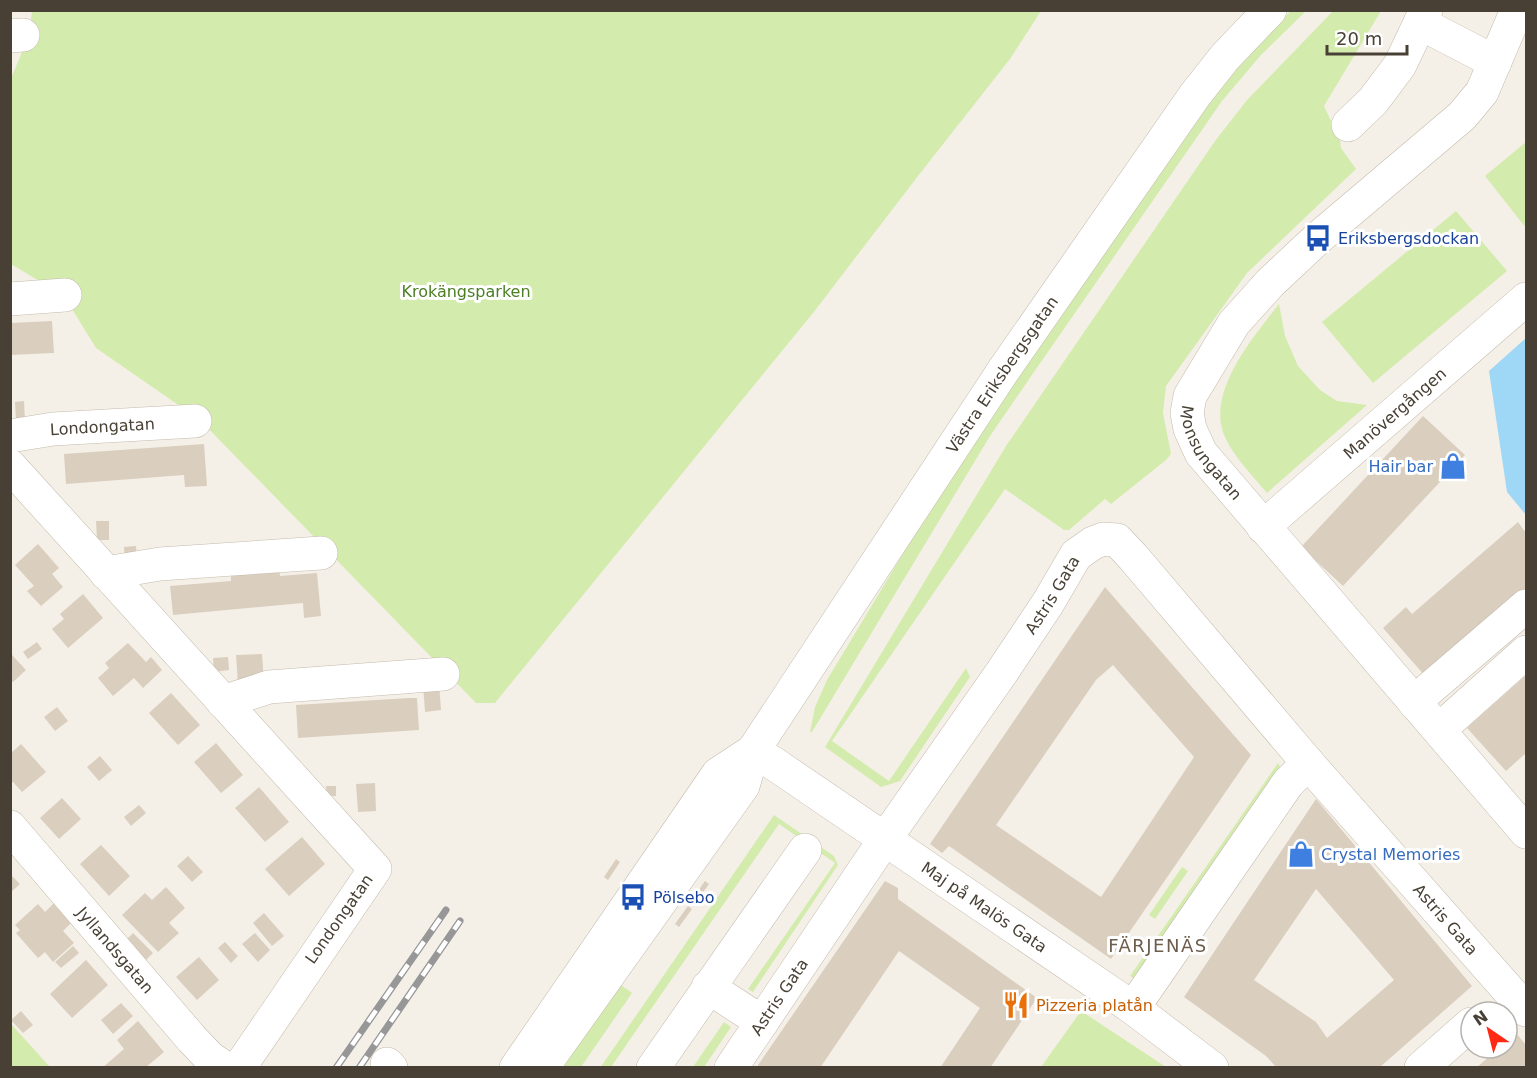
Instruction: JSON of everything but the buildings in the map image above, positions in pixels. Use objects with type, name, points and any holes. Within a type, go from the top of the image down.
[{"type":"street","name":"Västra Eriksbergsgatan","points":[[542,1068],[743,786],[753,751],[1003,371],[1161,144],[1225,57],[1270,10]]},
{"type":"street","name":"Monsungatan","points":[[1517,10],[1482,92],[1462,116],[1318,238],[1270,283],[1234,323],[1190,396],[1187,413],[1194,441],[1201,453],[1527,832]]},
{"type":"street","points":[[1348,125],[1373,101],[1400,64],[1423,17],[1496,62]]},
{"type":"street","points":[[10,299],[65,295]]},
{"type":"street","name":"Manövergången","points":[[1263,527],[1527,299]]},
{"type":"street","name":"Londongatan","points":[[10,436],[54,429],[179,420],[195,421]]},
{"type":"street","name":"Londongatan","points":[[10,466],[375,868],[238,1068]]},
{"type":"street","name":"Astris Gata","points":[[731,1068],[885,839],[1002,672],[1076,555],[1093,543],[1104,539],[1117,540],[1133,557],[1308,763],[1517,1000]]},
{"type":"street","points":[[106,573],[160,564],[321,553]]},
{"type":"street","points":[[1414,702],[1527,606]]},
{"type":"street","points":[[1439,730],[1527,652]]},
{"type":"street","points":[[223,702],[269,687],[443,674]]},
{"type":"street","name":"Västra Eriksbergsgatan","points":[[516,1068],[718,774],[753,751]]},
{"type":"street","name":"Maj på Malös Gata","points":[[753,751],[1133,1008],[1212,1068]]},
{"type":"street","points":[[1133,1008],[1288,783],[1308,763]]},
{"type":"street","name":"Jyllandsgatan","points":[[10,827],[192,1039],[210,1058],[225,1068]]},
{"type":"street","points":[[653,1068],[805,850]]},
{"type":"street","points":[[708,987],[762,1022]]},
{"type":"street","points":[[1421,1068],[1459,1035]]},
{"type":"green space","name":"Krokängsparken","points":[[32,11],[1041,11],[1010,59],[813,313],[495,703],[476,703],[200,420],[96,348],[64,296],[11,264],[10,81],[29,35]]},
{"type":"green space","points":[[1291,11],[1306,11],[1261,55],[1222,101],[1034,372],[990,436],[810,732],[815,707],[827,680],[969,448],[1208,103],[1264,36]]},
{"type":"green space","points":[[1333,11],[1381,11],[1324,106],[1340,140],[1341,148],[1356,169],[1247,273],[1166,386],[1163,413],[1171,454],[1166,460],[1111,504],[1105,499],[1069,530],[1064,530],[1005,489],[832,741],[889,781],[966,668],[970,677],[900,781],[881,787],[825,747],[1006,446],[1215,141],[1247,100]]},
{"type":"green space","points":[[1526,142],[1526,228],[1485,176]]},
{"type":"green space","points":[[1456,211],[1507,271],[1373,383],[1322,322]]},
{"type":"green space","points":[[1279,304],[1285,336],[1298,366],[1320,390],[1337,401],[1367,405],[1267,493],[1230,446],[1222,429],[1220,413],[1223,396],[1237,362]]},
{"type":"green space","points":[[1278,763],[1282,771],[1137,980],[1130,976]]},
{"type":"green space","points":[[774,815],[834,856],[838,865],[753,992],[748,989],[835,863],[779,824],[611,1067],[600,1068]]},
{"type":"green space","points":[[1182,867],[1188,871],[1155,919],[1149,915]]},
{"type":"green space","points":[[617,982],[632,993],[581,1067],[554,1068]]},
{"type":"green space","points":[[1081,1011],[1166,1067],[1041,1067]]},
{"type":"green space","points":[[724,1022],[731,1027],[704,1067],[693,1067]]},
{"type":"green space","points":[[11,1024],[50,1067],[11,1067]]},
{"type":"water","points":[[1526,338],[1526,515],[1507,492],[1489,371]]},
{"type":"railway","points":[[336,1068],[446,910]]},
{"type":"railway","points":[[359,1068],[460,921]]},
{"type":"place","name":"Eriksbergsdockan","points":[[1318,238]]},
{"type":"place","name":"Hair bar","points":[[1453,466]]},
{"type":"place","name":"Crystal Memories","points":[[1301,854]]},
{"type":"place","name":"Pölsebo","points":[[633,897]]},
{"type":"place","name":"Pizzeria platån","points":[[1016,1005]]},
{"type":"district","name":"FÄRJENÄS","points":[[1158,945]]}]
